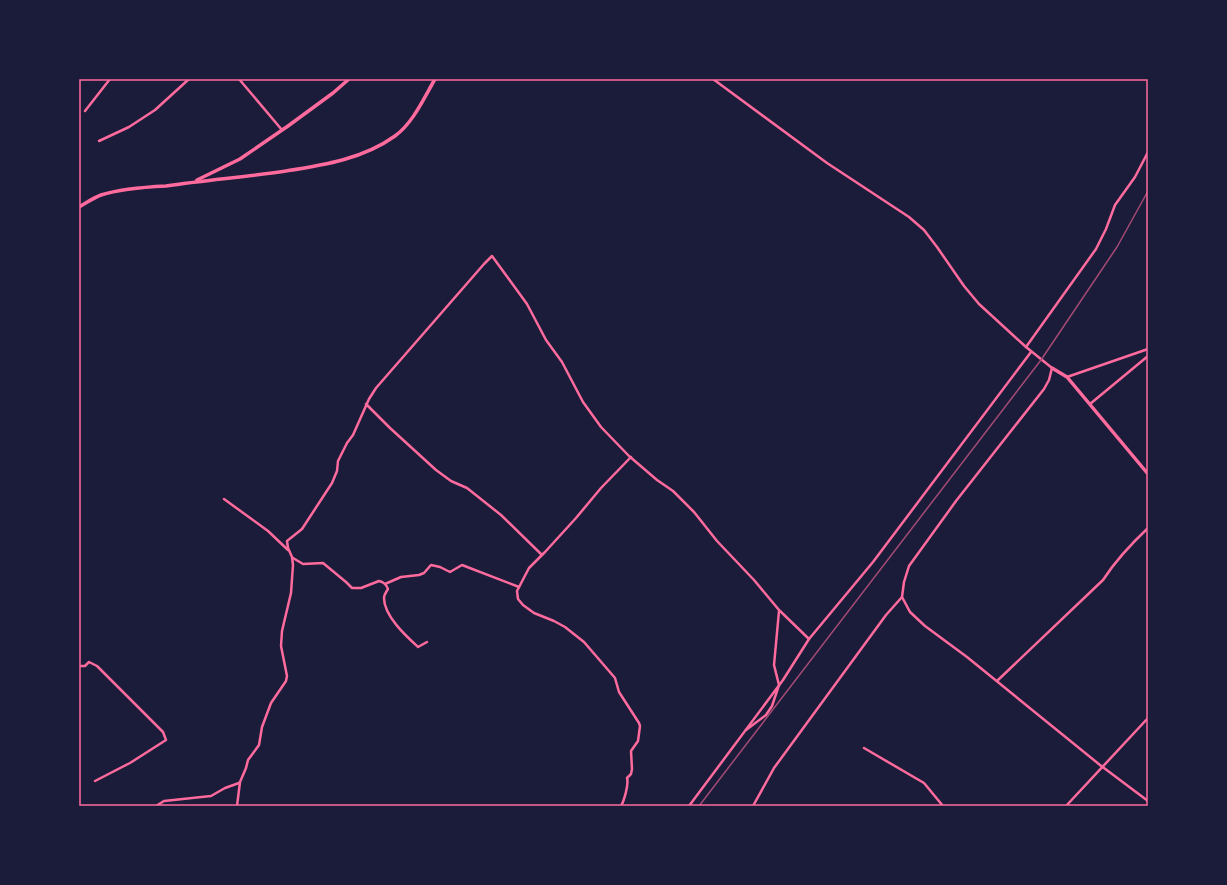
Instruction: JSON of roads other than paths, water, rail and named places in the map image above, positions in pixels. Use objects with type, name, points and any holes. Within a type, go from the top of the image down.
[{"type":"street","points":[[85,111],[110,79]]},
{"type":"street","points":[[99,141],[129,127],[155,110],[188,79]]},
{"type":"street","points":[[239,79],[282,130]]},
{"type":"street","points":[[195,182],[240,159],[333,93],[349,79]]},
{"type":"street","points":[[79,207],[101,195],[305,168],[341,161],[369,151],[395,136],[405,127],[413,117],[434,79]]},
{"type":"street","points":[[713,79],[827,163],[909,217],[928,236],[979,304],[1031,352],[1067,377],[1148,474]]},
{"type":"street","points":[[1026,347],[1096,249],[1106,229],[1115,205],[1135,177],[1148,152]]},
{"type":"street","points":[[236,806],[240,782],[248,760],[259,745],[262,727],[271,703],[286,681],[287,676],[280,646],[291,593],[292,558],[286,545],[287,541],[302,529],[332,483],[337,472],[338,461],[366,404],[376,388],[492,256],[527,304],[546,340],[562,362],[583,402],[602,427],[631,457],[656,480],[673,491],[694,512],[717,541],[754,580],[779,610],[809,639]]},
{"type":"street","points":[[1067,377],[1148,349]]},
{"type":"street","points":[[689,806],[779,685],[809,639],[873,562],[1031,352]]},
{"type":"street","points":[[1089,405],[1148,356]]},
{"type":"street","points":[[753,806],[774,768],[886,615],[902,597],[904,582],[909,566],[956,501],[1044,389],[1049,380],[1052,368]]},
{"type":"street","points":[[366,404],[436,470],[451,481],[467,488],[486,503],[522,534],[542,555]]},
{"type":"street","points":[[621,806],[624,801],[625,791],[628,784],[626,778],[632,769],[631,751],[638,741],[640,734],[639,723],[619,692],[614,676],[584,642],[565,627],[534,613],[523,605],[518,599],[517,591],[529,568],[631,457]]},
{"type":"street","points":[[224,499],[268,531],[290,551]]},
{"type":"street","points":[[997,681],[1103,580],[1114,562],[1148,528]]},
{"type":"street","points":[[292,558],[303,564],[323,563],[352,588],[361,588],[379,581],[385,584],[388,589],[384,597],[386,609],[401,632],[418,647],[427,642]]},
{"type":"street","points":[[385,584],[401,578],[424,573],[431,565],[440,567],[450,572],[462,565],[519,587]]},
{"type":"street","points":[[902,597],[910,612],[925,626],[1148,801]]},
{"type":"street","points":[[744,731],[766,715],[772,706],[779,685],[774,665],[779,610]]},
{"type":"street","points":[[79,666],[84,666],[89,662],[96,666],[163,732],[166,740],[130,763],[95,781]]},
{"type":"street","points":[[1066,806],[1148,718]]},
{"type":"street","points":[[864,748],[924,783],[943,806]]},
{"type":"street","points":[[156,806],[164,801],[211,796],[240,782]]},
{"type":"railway","points":[[699,806],[1041,360],[1117,247],[1148,191]]}]
